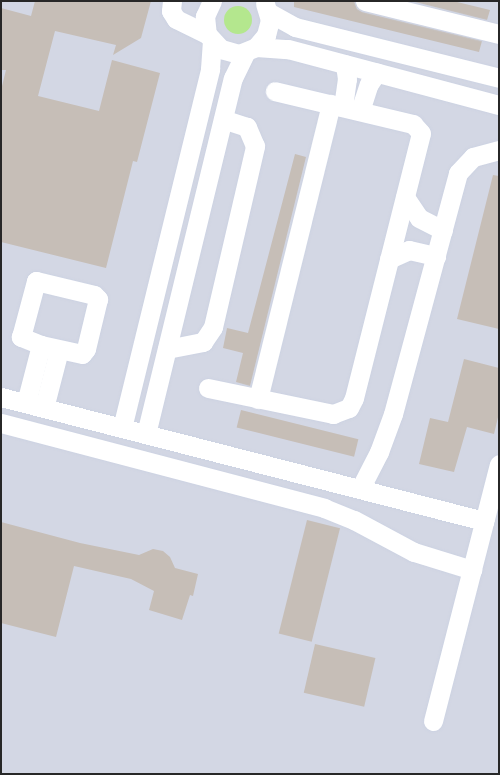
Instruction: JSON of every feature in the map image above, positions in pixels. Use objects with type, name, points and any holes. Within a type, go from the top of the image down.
[{"type":"lane","points":[[172,1],[171,11],[176,19],[210,38],[226,52],[280,47],[499,104]]},
{"type":"lane","points":[[122,428],[210,69],[210,38],[205,16],[212,1]]},
{"type":"lane","points":[[365,1],[499,34]]},
{"type":"lane","points":[[146,434],[235,71],[251,50],[266,35],[266,5]]},
{"type":"lane","points":[[266,5],[295,27],[499,78]]},
{"type":"lane","points":[[258,399],[345,107],[347,79],[345,64]]},
{"type":"lane","points":[[345,107],[369,84],[377,72]]},
{"type":"lane","points":[[208,388],[333,414],[349,408],[354,398],[421,133],[420,128],[413,124],[275,91]]},
{"type":"lane","points":[[167,349],[203,342],[213,327],[255,146],[254,139],[247,127],[223,118]]},
{"type":"lane","points":[[360,489],[379,452],[391,420],[462,166],[473,157],[499,150]]},
{"type":"lane","points":[[405,197],[419,218],[443,230]]},
{"type":"lane","points":[[389,259],[409,250],[436,256]]},
{"type":"lane","points":[[36,281],[42,281],[96,296],[98,305],[84,352],[79,355],[59,350],[23,339],[20,335],[36,281]]},
{"type":"lane","points":[[26,403],[41,345]]},
{"type":"lane","points":[[44,408],[59,350]]},
{"type":"lane","points":[[1,397],[484,521]]},
{"type":"lane","points":[[1,423],[324,508],[354,520],[414,552],[472,570]]},
{"type":"lane","points":[[432,721],[499,464]]},
{"type":"shaded area","points":[[1,1],[499,1],[499,774],[1,774]]},
{"type":"green space","points":[[238,6],[248,10],[252,20],[248,30],[238,34],[228,30],[224,20],[228,10]]},
{"type":"building","points":[[35,1],[151,1],[141,38],[113,55],[116,45],[55,31],[38,96],[99,111],[112,60],[160,73],[137,162],[133,161],[106,268],[1,242],[1,90],[6,70],[1,70],[1,8],[31,16]]},
{"type":"building","points":[[294,1],[354,1],[357,9],[362,12],[482,41],[479,52],[294,7]]},
{"type":"building","points":[[411,1],[453,1],[490,10],[487,20]]},
{"type":"building","points":[[295,154],[306,157],[250,386],[236,382],[243,353],[223,348],[227,328],[248,333]]},
{"type":"building","points":[[493,175],[499,176],[499,329],[457,319]]},
{"type":"building","points":[[464,359],[499,368],[499,413],[494,434],[467,427],[454,472],[419,464],[430,418],[448,422]]},
{"type":"building","points":[[241,410],[358,439],[354,457],[237,427]]},
{"type":"building","points":[[307,520],[340,528],[312,642],[279,634]]},
{"type":"building","points":[[1,522],[80,543],[139,555],[153,549],[163,551],[170,557],[175,568],[198,574],[193,596],[190,595],[182,620],[149,610],[154,591],[131,579],[74,566],[56,637],[1,623]]},
{"type":"building","points":[[315,644],[375,658],[364,707],[304,693]]}]
